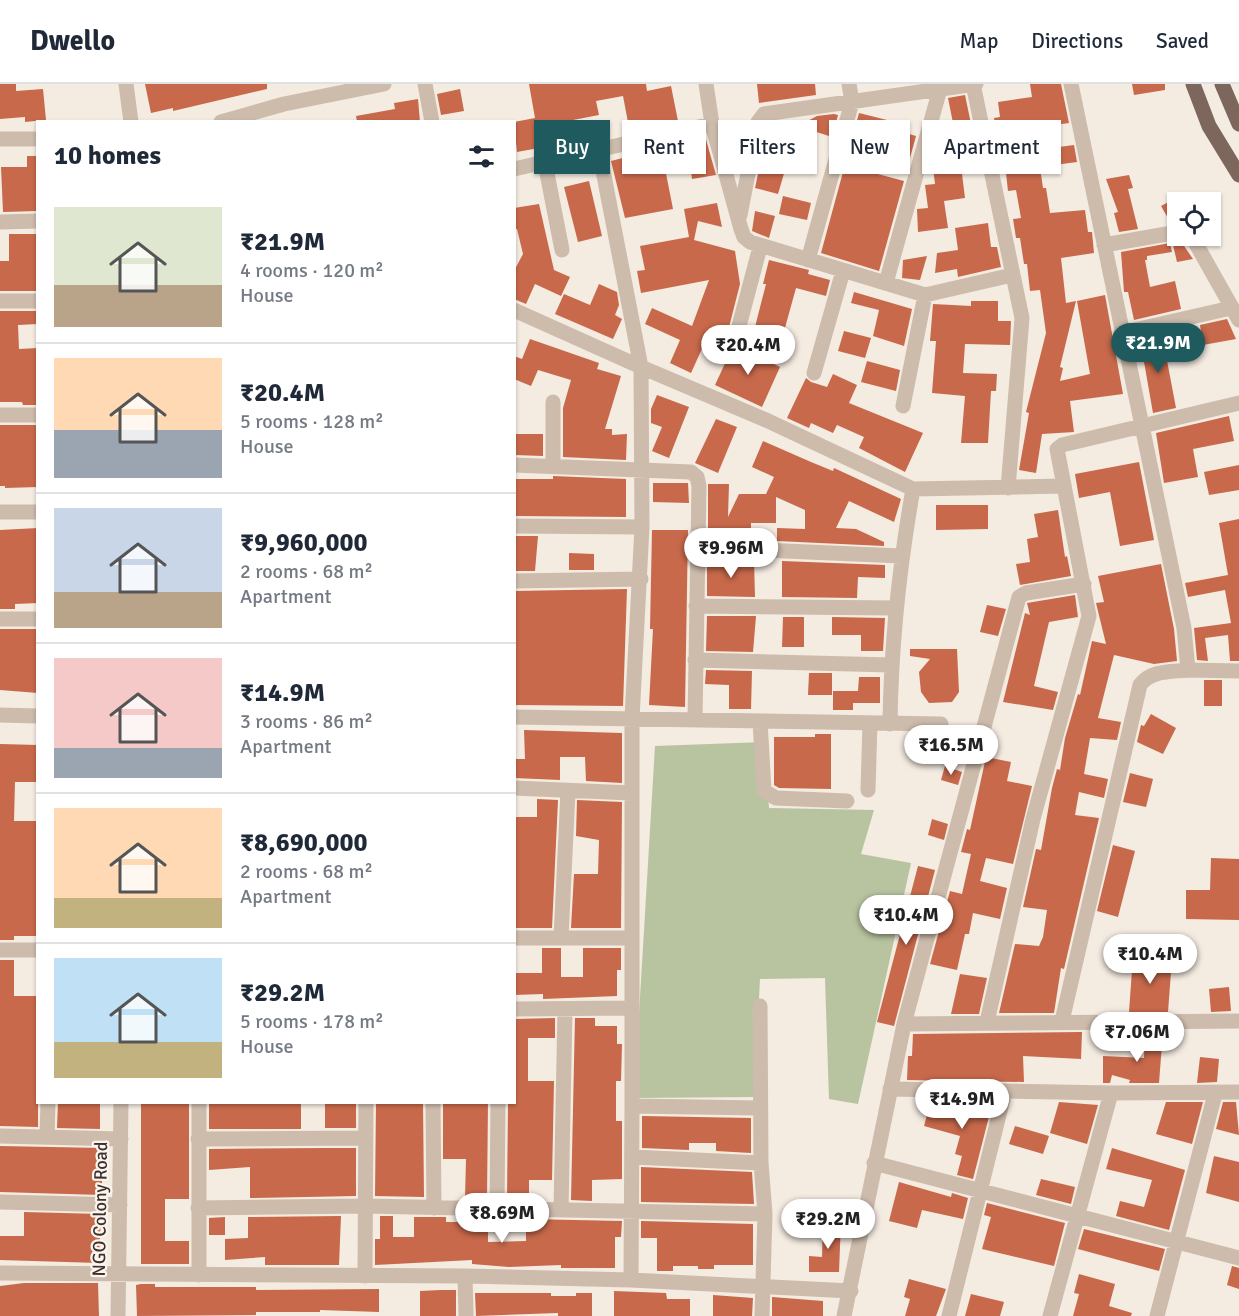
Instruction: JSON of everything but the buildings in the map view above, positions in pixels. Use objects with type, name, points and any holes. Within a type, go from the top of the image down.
[{"type":"main road","points":[[1193,84],[1209,126],[1239,175]]},
{"type":"main road","points":[[1222,84],[1239,124]]},
{"type":"street","points":[[126,84],[131,120]]},
{"type":"street","points":[[228,120],[284,104],[384,84]]},
{"type":"street","points":[[425,84],[432,120]]},
{"type":"street","points":[[706,84],[712,124],[744,237],[760,247],[925,295],[1012,275]]},
{"type":"street","points":[[808,260],[852,102],[849,84]]},
{"type":"street","points":[[740,218],[758,122],[764,114],[974,84],[1022,318],[1008,489]]},
{"type":"street","points":[[1071,84],[1120,333],[1143,425],[1184,628],[1188,670]]},
{"type":"street","points":[[886,284],[940,89]]},
{"type":"street","points":[[610,147],[712,124]]},
{"type":"street","points":[[0,139],[36,139]]},
{"type":"street","points":[[516,169],[534,165]]},
{"type":"street","points":[[547,174],[562,250]]},
{"type":"street","points":[[604,174],[640,367],[641,579],[632,718],[631,1280]]},
{"type":"street","points":[[0,222],[36,221]]},
{"type":"street","points":[[1104,245],[1167,234]]},
{"type":"street","points":[[1120,333],[1235,314],[1197,246]]},
{"type":"street","points":[[738,330],[760,247]]},
{"type":"street","points":[[814,373],[843,271]]},
{"type":"street","points":[[903,406],[925,295]]},
{"type":"street","points":[[0,301],[36,301]]},
{"type":"street","points":[[516,311],[640,367],[766,420],[913,489],[1008,489],[1063,486]]},
{"type":"street","points":[[553,402],[553,466]]},
{"type":"street","points":[[987,1022],[1034,819],[1088,624],[1089,609],[1057,449],[1062,445],[1143,425],[1238,408]]},
{"type":"street","points":[[0,415],[36,415]]},
{"type":"street","points":[[516,465],[691,472],[697,477],[695,719]]},
{"type":"street","points":[[890,724],[891,665],[901,556],[913,489]]},
{"type":"street","points":[[0,512],[36,513]]},
{"type":"street","points":[[516,526],[642,527]]},
{"type":"street","points":[[698,551],[762,550],[901,556]]},
{"type":"street","points":[[516,581],[641,579]]},
{"type":"street","points":[[844,1316],[851,1291],[874,1163],[904,1024],[1019,597],[1026,593],[1084,584]]},
{"type":"street","points":[[696,606],[896,608]]},
{"type":"street","points":[[0,619],[36,619]]},
{"type":"street","points":[[694,660],[891,665]]},
{"type":"street","points":[[1062,1021],[1140,685],[1145,678],[1154,674],[1188,670],[1239,671]]},
{"type":"street","points":[[0,715],[36,716]]},
{"type":"street","points":[[516,717],[941,724]]},
{"type":"street","points":[[760,721],[764,791],[776,798],[846,801]]},
{"type":"street","points":[[868,790],[870,723]]},
{"type":"street","points":[[516,788],[632,793]]},
{"type":"street","points":[[561,938],[568,791]]},
{"type":"street","points":[[516,938],[630,938]]},
{"type":"street","points":[[0,950],[36,950]]},
{"type":"street","points":[[760,1006],[761,1163],[765,1214],[762,1316]]},
{"type":"street","points":[[516,1009],[631,1008]]},
{"type":"street","points":[[561,1210],[565,1010]]},
{"type":"street","points":[[904,1024],[1239,1021]]},
{"type":"street","points":[[890,1089],[1215,1094],[1239,1092]]},
{"type":"street","points":[[949,1316],[1005,1091]]},
{"type":"street","points":[[1050,1316],[1111,1093]]},
{"type":"street","points":[[1157,1316],[1215,1094]]},
{"type":"street","points":[[47,1137],[48,1104]]},
{"type":"street","name":"NGO Colony Road","points":[[118,1316],[121,1104]]},
{"type":"street","points":[[199,1104],[199,1275]]},
{"type":"street","points":[[365,1276],[366,1104]]},
{"type":"street","points":[[434,1104],[434,1208]]},
{"type":"street","points":[[497,1208],[498,1104]]},
{"type":"street","points":[[632,1106],[760,1108]]},
{"type":"street","points":[[0,1136],[120,1139]]},
{"type":"street","points":[[198,1139],[365,1138]]},
{"type":"street","points":[[632,1157],[761,1163]]},
{"type":"street","points":[[874,1163],[1239,1258]]},
{"type":"street","points":[[0,1202],[120,1205]]},
{"type":"street","points":[[198,1208],[365,1206],[765,1214]]},
{"type":"street","points":[[0,1273],[465,1276],[631,1280],[851,1291]]},
{"type":"street","points":[[465,1276],[466,1316]]},
{"type":"green space","points":[[764,742],[769,808],[874,810],[861,854],[911,863],[858,1104],[829,1099],[825,978],[760,979],[754,1097],[634,1098],[655,746]]}]
